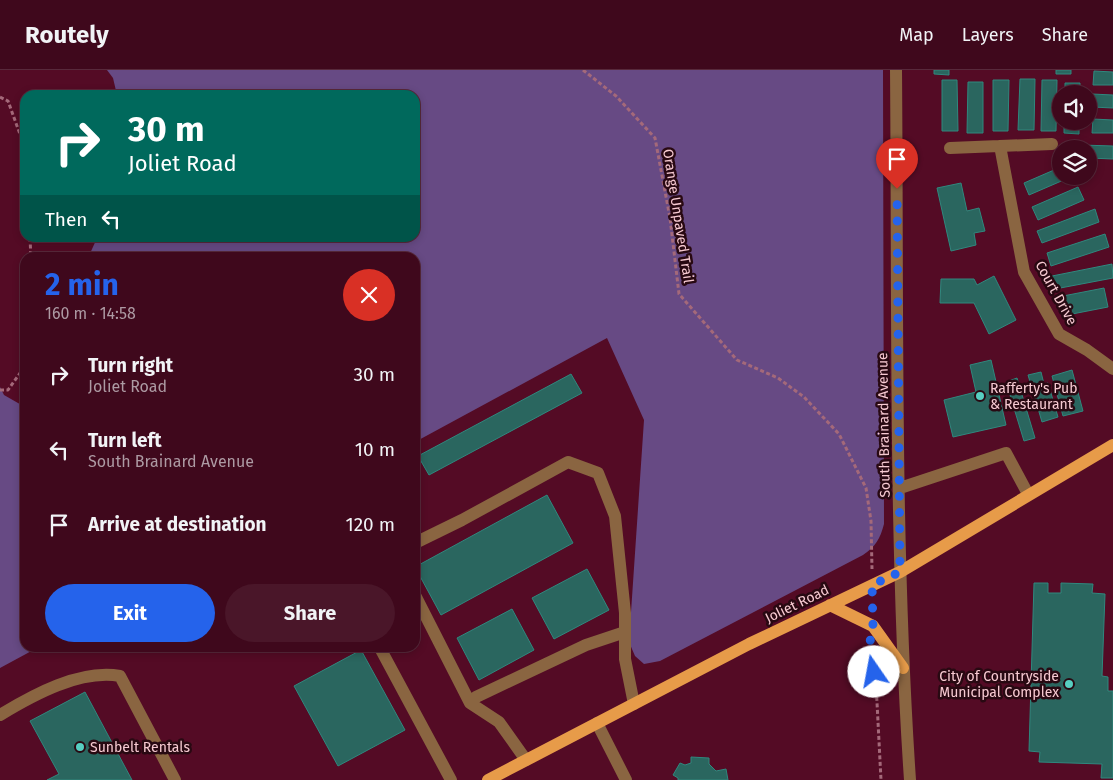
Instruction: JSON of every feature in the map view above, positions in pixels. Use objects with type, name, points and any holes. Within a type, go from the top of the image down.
[{"type":"main road","name":"Joliet Road","points":[[488,780],[749,644],[900,572],[1028,494],[1113,446]]},
{"type":"main road","points":[[830,605],[873,626],[903,668]]},
{"type":"street","name":"South Brainard Avenue","points":[[896,70],[900,572],[903,668],[910,780]]},
{"type":"street","points":[[950,148],[1052,144]]},
{"type":"street","name":"Court Drive","points":[[1000,146],[1024,272],[1060,334],[1113,367]]},
{"type":"street","points":[[900,488],[1006,452],[1028,494]]},
{"type":"street","points":[[420,541],[462,520],[568,462],[598,473],[616,516],[622,566],[625,659],[634,704]]},
{"type":"street","points":[[420,605],[470,703],[499,722],[526,760]]},
{"type":"street","points":[[470,703],[476,697],[586,645],[625,634]]},
{"type":"street","points":[[382,652],[451,780]]},
{"type":"street","points":[[0,715],[61,684],[105,673],[120,676],[175,780]]},
{"type":"street","points":[[597,723],[626,780]]},
{"type":"path","name":"Orange Unpaved Trail","points":[[583,70],[616,96],[655,138],[670,218],[679,294],[737,360],[778,378],[791,387],[804,397],[839,434],[866,488],[871,521],[872,585]]},
{"type":"path","points":[[0,97],[8,101],[20,134]]},
{"type":"path","points":[[0,390],[8,390],[20,373]]},
{"type":"path","points":[[873,626],[869,647],[876,683],[881,780]]},
{"type":"shaded area","points":[[107,70],[883,70],[884,524],[877,542],[863,555],[660,661],[644,664],[635,656],[629,642],[644,420],[607,338],[420,439],[420,252],[91,252],[95,242],[420,242],[420,90],[116,90],[113,78]]},
{"type":"shaded area","points":[[0,387],[4,395],[20,404],[20,652],[30,652],[0,668]]},
{"type":"building","points":[[934,70],[949,70],[949,75],[934,74]]},
{"type":"building","points":[[1056,70],[1071,70],[1071,74],[1056,74]]},
{"type":"building","points":[[1094,71],[1113,72],[1113,85],[1093,85]]},
{"type":"building","points":[[1020,79],[1035,79],[1034,130],[1018,130]]},
{"type":"building","points":[[942,80],[957,80],[958,131],[942,131]]},
{"type":"building","points":[[993,80],[1009,80],[1008,131],[993,131]]},
{"type":"building","points":[[1042,80],[1057,80],[1057,85],[1052,85],[1052,130],[1056,131],[1041,131]]},
{"type":"building","points":[[968,82],[983,82],[983,133],[967,133]]},
{"type":"building","points":[[1065,83],[1080,83],[1080,85],[1065,85]]},
{"type":"building","points":[[1097,94],[1113,95],[1113,108],[1097,107]]},
{"type":"building","points":[[1097,119],[1113,120],[1113,133],[1092,133],[1092,130],[1097,130]]},
{"type":"building","points":[[1064,130],[1079,130],[1079,134],[1064,133]]},
{"type":"building","points":[[1097,146],[1113,146],[1113,159],[1097,158]]},
{"type":"building","points":[[1052,171],[1052,185],[1029,195],[1024,183]]},
{"type":"building","points":[[961,183],[967,211],[979,208],[985,231],[974,233],[976,245],[951,251],[937,188]]},
{"type":"building","points":[[1078,187],[1084,200],[1038,220],[1032,207]]},
{"type":"building","points":[[1095,209],[1099,222],[1042,243],[1037,231]]},
{"type":"building","points":[[1105,234],[1109,247],[1051,266],[1047,253]]},
{"type":"building","points":[[1112,264],[1113,278],[1055,289],[1052,276]]},
{"type":"building","points":[[994,276],[1016,320],[989,334],[974,303],[940,303],[941,279],[974,279],[977,285]]},
{"type":"building","points":[[1104,288],[1108,307],[1067,315],[1063,296]]},
{"type":"building","name":"Rafferty's Pub & Restaurant","points":[[991,360],[1006,425],[953,437],[944,400],[976,392],[970,365]]},
{"type":"building","points":[[1072,370],[1083,411],[1063,416],[1052,376]]},
{"type":"building","points":[[1041,372],[1044,384],[1048,383],[1058,417],[1042,422],[1028,375]]},
{"type":"building","points":[[571,374],[582,393],[429,475],[420,459],[420,455]]},
{"type":"building","points":[[1017,378],[1035,438],[1024,441],[1006,382]]},
{"type":"building","points":[[547,495],[573,543],[441,615],[420,576],[420,564]]},
{"type":"building","points":[[587,569],[609,610],[554,639],[532,598]]},
{"type":"building","name":"City of Countryside Municipal Complex","points":[[1034,583],[1048,583],[1048,593],[1061,593],[1061,583],[1093,584],[1092,593],[1105,594],[1102,676],[1108,677],[1108,691],[1113,691],[1113,778],[1101,778],[1102,764],[1039,762],[1040,752],[1029,751]]},
{"type":"building","points":[[512,609],[534,650],[479,680],[457,638]]},
{"type":"building","points":[[357,652],[362,652],[405,730],[338,766],[294,686]]},
{"type":"building","name":"Sunbelt Rentals","points":[[85,692],[132,780],[47,780],[59,774],[30,721]]},
{"type":"building","points":[[691,757],[709,758],[709,764],[716,771],[726,769],[728,780],[678,780],[673,775],[680,763],[685,765],[691,763]]},
{"type":"place","name":"Rafferty's Pub & Restaurant","points":[[980,396]]},
{"type":"place","name":"City of Countryside Municipal Complex","points":[[1069,684]]},
{"type":"place","name":"Sunbelt Rentals","points":[[80,747]]},
{"type":"route","points":[[874,672],[869,647],[873,626],[872,585],[900,572],[897,189]]}]
